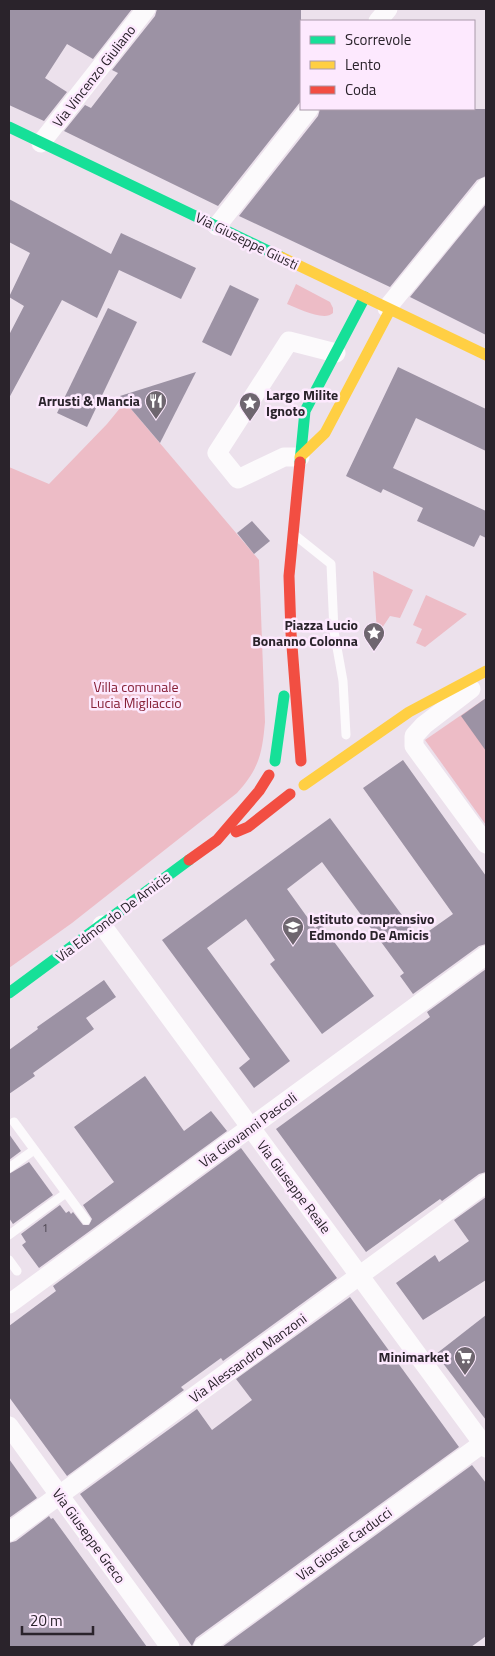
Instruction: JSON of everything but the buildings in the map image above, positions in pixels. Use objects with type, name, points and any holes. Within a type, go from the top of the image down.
[{"type":"street","name":"Via Vincenzo Giuliano","points":[[41,143],[146,9]]},
{"type":"street","points":[[379,20],[388,9]]},
{"type":"street","points":[[217,226],[308,110]]},
{"type":"street","name":"Via Giuseppe Giusti","points":[[9,128],[486,354]]},
{"type":"street","points":[[336,353],[289,341],[217,453],[238,479],[284,457],[300,457],[325,433],[388,309],[486,187]]},
{"type":"street","points":[[294,760],[289,576],[305,411],[365,298]]},
{"type":"street","points":[[290,634],[281,726],[294,760],[306,771],[304,785]]},
{"type":"street","points":[[217,840],[248,827],[290,794],[298,791],[410,712],[486,671]]},
{"type":"street","points":[[486,677],[424,725],[414,736],[414,746],[486,844]]},
{"type":"street","points":[[343,738],[361,727]]},
{"type":"street","points":[[290,794],[282,793],[275,789],[270,783],[269,775],[270,767],[294,760]]},
{"type":"street","points":[[217,840],[260,791],[269,775]]},
{"type":"street","name":"Via Edmondo De Amicis","points":[[9,993],[217,840]]},
{"type":"street","name":"Via Giuseppe Reale","points":[[102,925],[485,1444]]},
{"type":"street","name":"Via Giovanni Pascoli","points":[[9,1304],[486,955]]},
{"type":"street","name":"Via Alessandro Manzoni","points":[[9,1532],[486,1183]]},
{"type":"street","name":"Via Giuseppe Greco","points":[[9,1426],[170,1647]]},
{"type":"street","name":"Via Giosuè Carducci","points":[[203,1647],[485,1444]]},
{"type":"lane","points":[[292,533],[331,564],[334,631],[343,681],[343,738]]},
{"type":"lane","points":[[14,1122],[86,1220]]},
{"type":"lane","points":[[9,1168],[34,1150]]},
{"type":"lane","points":[[9,1235],[66,1193]]},
{"type":"lane","points":[[9,1260],[17,1271]]},
{"type":"green space","points":[[296,284],[330,302],[333,313],[324,316],[317,315],[287,304]]},
{"type":"green space","name":"Villa comunale Lucia Migliaccio","points":[[125,402],[259,560],[265,722],[261,752],[255,768],[237,793],[72,923],[9,968],[9,467],[49,484],[107,424]]},
{"type":"green space","points":[[373,571],[413,590],[400,618],[390,616],[377,633]]},
{"type":"green space","points":[[426,595],[467,614],[425,647],[416,643],[422,629],[413,625]]},
{"type":"green space","points":[[486,698],[486,825],[425,740]]},
{"type":"traffic: fast","points":[[9,127],[281,257]]},
{"type":"traffic: fast","points":[[300,462],[305,411],[365,297]]},
{"type":"traffic: fast","points":[[275,761],[284,696]]},
{"type":"traffic: fast","points":[[9,993],[189,860]]},
{"type":"traffic: slow","points":[[281,257],[486,355]]},
{"type":"traffic: slow","points":[[300,457],[325,433],[390,310]]},
{"type":"traffic: slow","points":[[304,785],[409,712],[486,671]]},
{"type":"traffic: jam","points":[[300,462],[289,576],[291,633],[301,761]]},
{"type":"traffic: jam","points":[[189,860],[217,840],[259,791],[269,775]]},
{"type":"traffic: jam","points":[[236,832],[248,827],[290,794]]},
{"type":"place","name":"Arrusti & Mancia","points":[[156,420]]},
{"type":"place","name":"Largo Milite Ignoto","points":[[250,422]]},
{"type":"place","name":"Piazza Lucio Bonanno Colonna","points":[[374,652]]},
{"type":"place","name":"Istituto comprensivo Edmondo De Amicis","points":[[293,946]]},
{"type":"place","name":"Minimarket","points":[[465,1376]]}]
